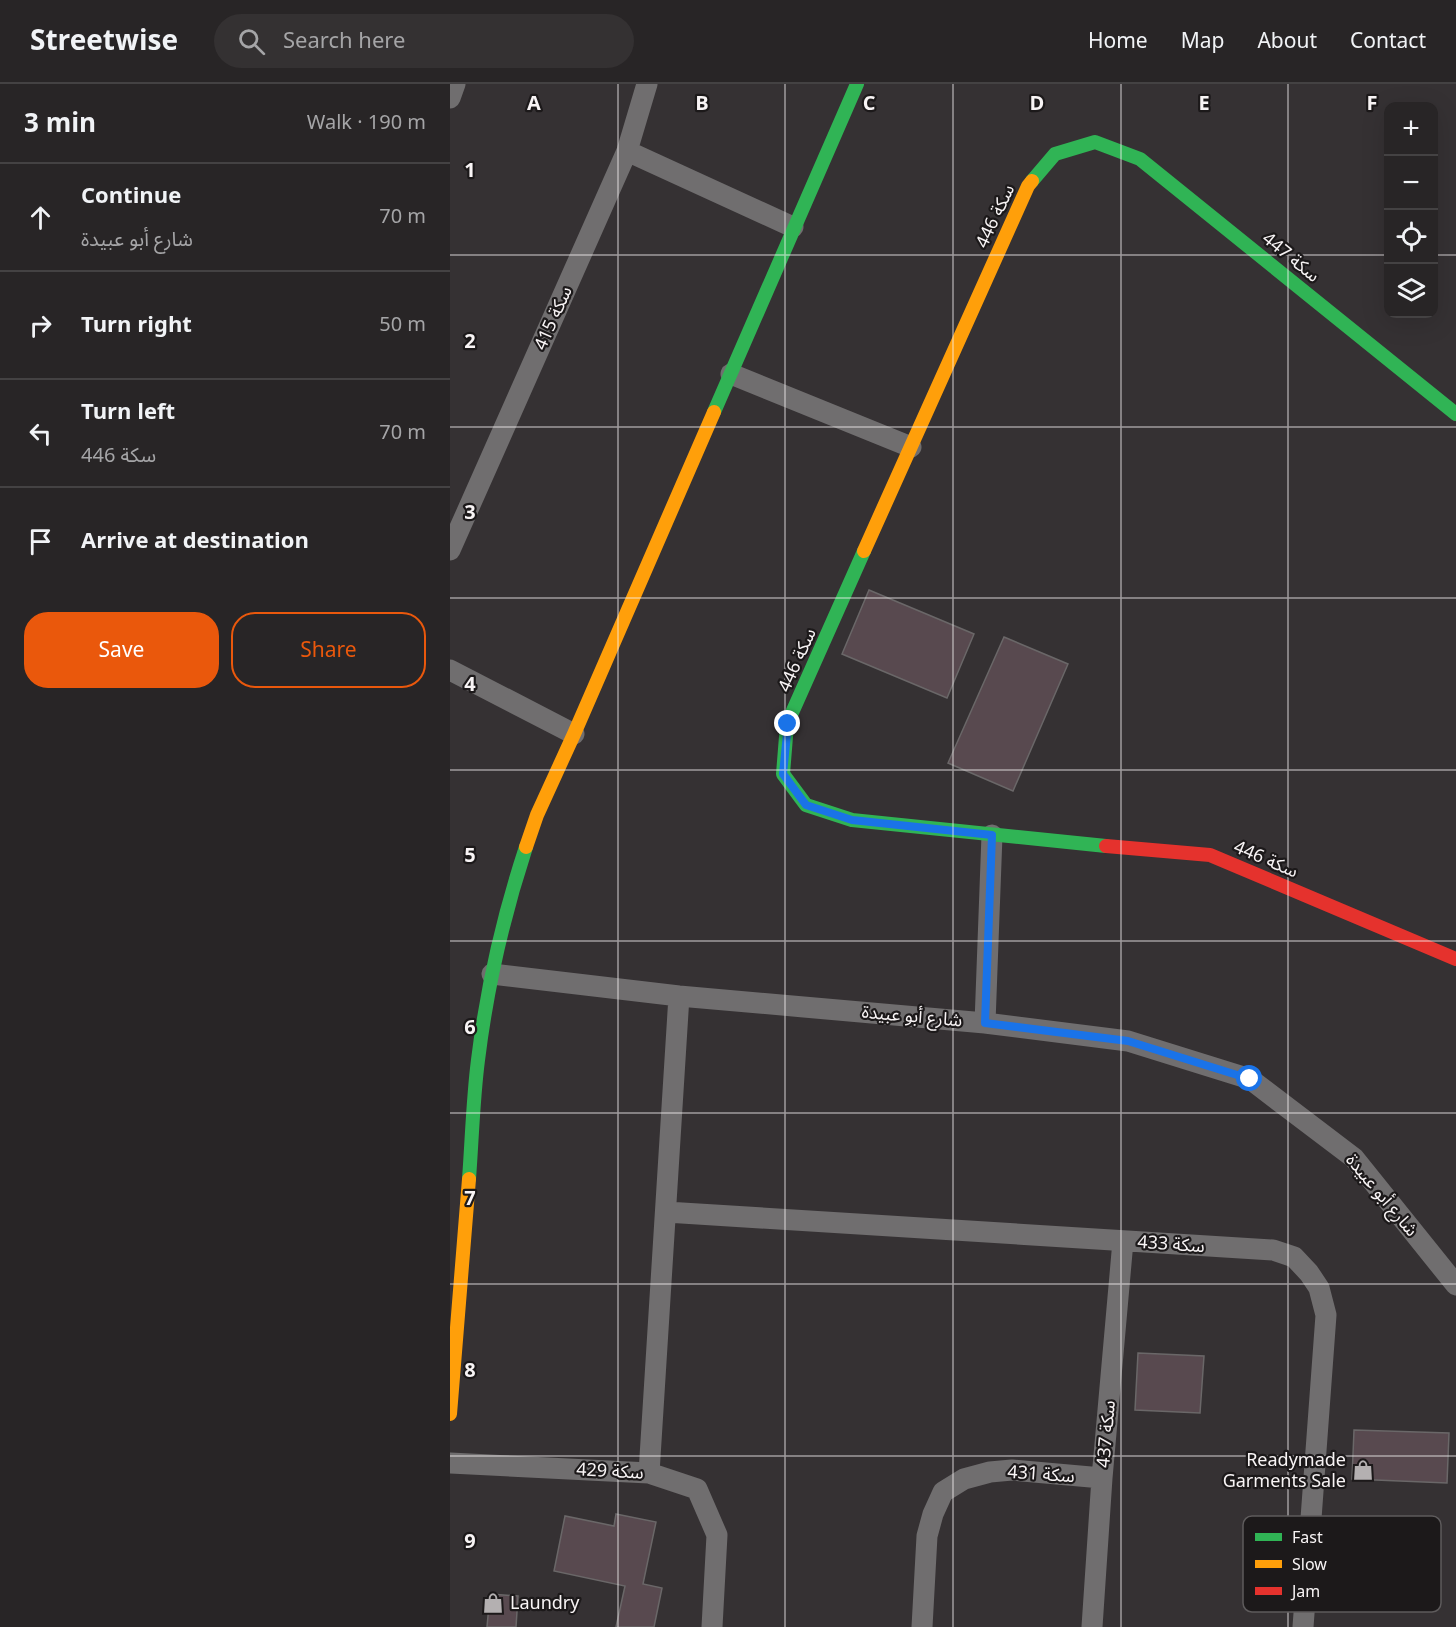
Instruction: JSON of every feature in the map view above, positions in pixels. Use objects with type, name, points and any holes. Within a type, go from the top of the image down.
[{"type":"street","points":[[450,98],[455,84]]},
{"type":"street","name":"سكة 415","points":[[450,550],[627,152],[646,84]]},
{"type":"street","points":[[450,1414],[478,1060],[499,938],[511,892],[537,815],[857,84]]},
{"type":"street","name":"سكة 447","points":[[1095,141],[1140,159],[1456,414]]},
{"type":"street","name":"سكة 446","points":[[1095,141],[1055,154],[1028,186],[788,724],[783,774],[806,805],[852,820],[1210,855],[1456,959]]},
{"type":"street","points":[[627,152],[794,227]]},
{"type":"street","points":[[731,374],[912,447]]},
{"type":"street","points":[[450,670],[574,734]]},
{"type":"street","points":[[985,1023],[992,835]]},
{"type":"street","name":"شارع أبو عبيدة","points":[[492,974],[679,996],[985,1023],[1128,1041],[1250,1079],[1354,1158],[1456,1285]]},
{"type":"street","points":[[649,1473],[679,996]]},
{"type":"street","name":"سكة 433","points":[[666,1212],[1273,1250],[1294,1257],[1319,1288],[1326,1315],[1311,1516]]},
{"type":"street","name":"سكة 437","points":[[1092,1627],[1102,1478],[1123,1241]]},
{"type":"street","name":"سكة 429","points":[[450,1463],[649,1473],[697,1489],[717,1535],[712,1627]]},
{"type":"street","name":"سكة 431","points":[[922,1627],[927,1536],[933,1514],[943,1492],[963,1479],[990,1472],[1011,1470],[1102,1478]]},
{"type":"street","name":"سكة 433","points":[[1303,1627],[1304,1612]]},
{"type":"building","points":[[869,590],[974,634],[947,698],[842,654]]},
{"type":"building","points":[[1004,637],[1068,664],[1013,791],[948,763]]},
{"type":"building","points":[[1138,1353],[1204,1356],[1200,1413],[1135,1410]]},
{"type":"building","points":[[1354,1430],[1449,1433],[1447,1483],[1352,1479]]},
{"type":"building","points":[[616,1514],[656,1522],[643,1584],[662,1588],[654,1627],[616,1627],[625,1586],[554,1571],[565,1516],[614,1526]]},
{"type":"building","points":[[490,1594],[518,1596],[516,1627],[487,1627]]},
{"type":"traffic: fast","points":[[714,412],[857,84]]},
{"type":"traffic: fast","points":[[1032,181],[1055,154],[1095,142],[1140,159],[1456,414]]},
{"type":"traffic: fast","points":[[864,551],[787,724],[783,774],[806,805],[852,820],[1106,846]]},
{"type":"traffic: fast","points":[[469,1179],[476,1075],[486,1006],[503,926],[526,847]]},
{"type":"traffic: slow","points":[[864,551],[1032,181]]},
{"type":"traffic: slow","points":[[526,847],[537,815],[714,412]]},
{"type":"traffic: slow","points":[[450,1414],[469,1179]]},
{"type":"traffic: jam","points":[[1106,846],[1210,855],[1456,959]]},
{"type":"place","name":"Readymade Garments Sale","points":[[1363,1470]]},
{"type":"place","name":"Laundry","points":[[493,1603]]},
{"type":"route","points":[[788,724],[783,774],[806,805],[852,820],[992,835],[985,1023],[1128,1041],[1250,1079]]}]
